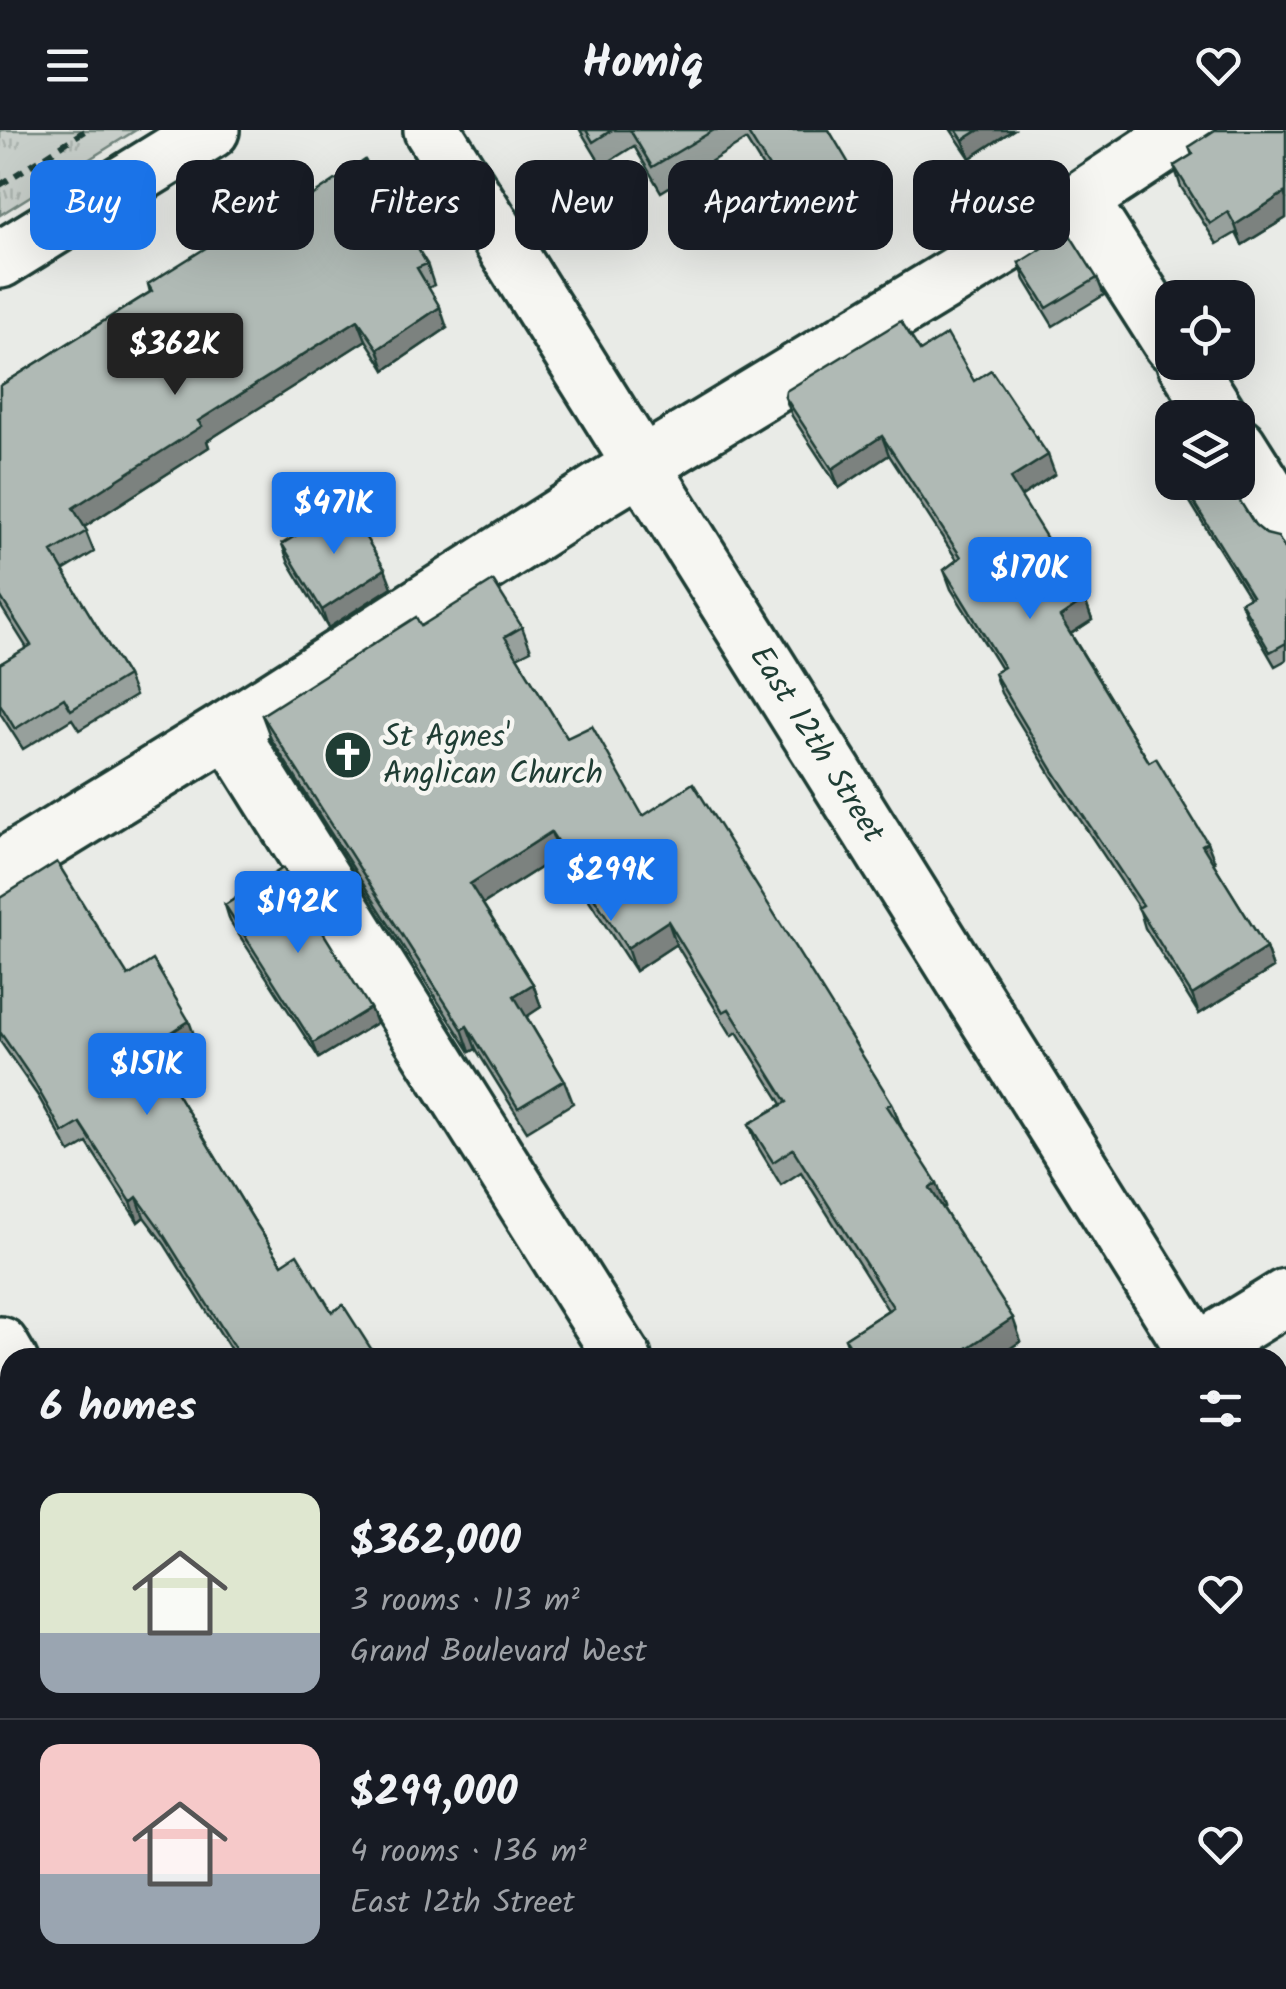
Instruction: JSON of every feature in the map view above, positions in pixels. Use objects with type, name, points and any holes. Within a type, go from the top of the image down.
[{"type":"street","points":[[0,260],[211,130]]},
{"type":"street","name":"East 12th Street","points":[[432,130],[644,464],[1189,1348]]},
{"type":"street","points":[[0,869],[644,464],[1080,200],[1186,130]]},
{"type":"street","points":[[1080,200],[1155,317]]},
{"type":"street","points":[[1255,472],[1286,521]]},
{"type":"street","points":[[228,729],[617,1348]]},
{"type":"street","points":[[1206,1348],[1286,1297]]},
{"type":"path","points":[[0,185],[86,130]]},
{"type":"green space","points":[[0,130],[136,130],[88,160],[30,160],[30,196],[0,215]]},
{"type":"building","points":[[586,130],[612,130],[593,142]]},
{"type":"building","points":[[630,130],[714,130],[652,167]]},
{"type":"building","points":[[746,130],[829,130],[847,160],[765,160]]},
{"type":"building","points":[[956,130],[979,130],[963,140]]},
{"type":"building","points":[[1215,130],[1286,130],[1286,196],[1284,193],[1235,225],[1228,212],[1210,224],[1174,166],[1193,154],[1189,147]]},
{"type":"building","points":[[334,181],[334,250],[419,250],[427,264],[417,268],[440,307],[378,349],[358,320],[198,421],[202,426],[73,508],[87,531],[52,552],[127,676],[71,710],[64,698],[15,729],[0,704],[0,664],[31,645],[0,596],[0,386],[152,291],[148,284],[202,250],[314,250],[314,195]]},
{"type":"building","points":[[1070,235],[1097,278],[1047,308],[1019,263],[1040,250],[1070,250]]},
{"type":"building","points":[[901,321],[920,351],[947,334],[974,381],[991,370],[1048,455],[1010,479],[1085,600],[1060,617],[1149,762],[1156,758],[1207,842],[1202,845],[1266,948],[1192,995],[1138,908],[1143,905],[1052,769],[994,673],[1004,667],[944,570],[961,557],[882,436],[832,469],[785,397],[786,391]]},
{"type":"building","points":[[1192,500],[1239,500],[1255,525],[1278,537],[1286,551],[1286,643],[1270,652],[1241,602],[1252,596]]},
{"type":"building","points":[[346,505],[385,569],[322,610],[282,544]]},
{"type":"building","points":[[493,581],[522,627],[505,637],[567,738],[592,726],[643,816],[693,783],[892,1103],[887,1106],[937,1183],[930,1188],[1013,1318],[967,1348],[852,1348],[845,1338],[893,1307],[793,1149],[773,1162],[749,1124],[787,1102],[729,1009],[723,1012],[668,921],[627,948],[551,832],[470,884],[533,984],[514,996],[564,1080],[518,1108],[467,1026],[462,1029],[262,715],[416,617],[421,626]]},
{"type":"building","points":[[57,862],[128,976],[153,960],[189,1021],[158,1041],[175,1066],[164,1072],[282,1264],[297,1254],[332,1312],[343,1305],[371,1348],[235,1348],[137,1197],[131,1202],[80,1123],[63,1133],[0,1032],[0,898]]},
{"type":"building","points":[[283,868],[370,1008],[313,1043],[225,905]]},
{"type":"place","name":"St Agnes' Anglican Church","points":[[348,755]]}]
